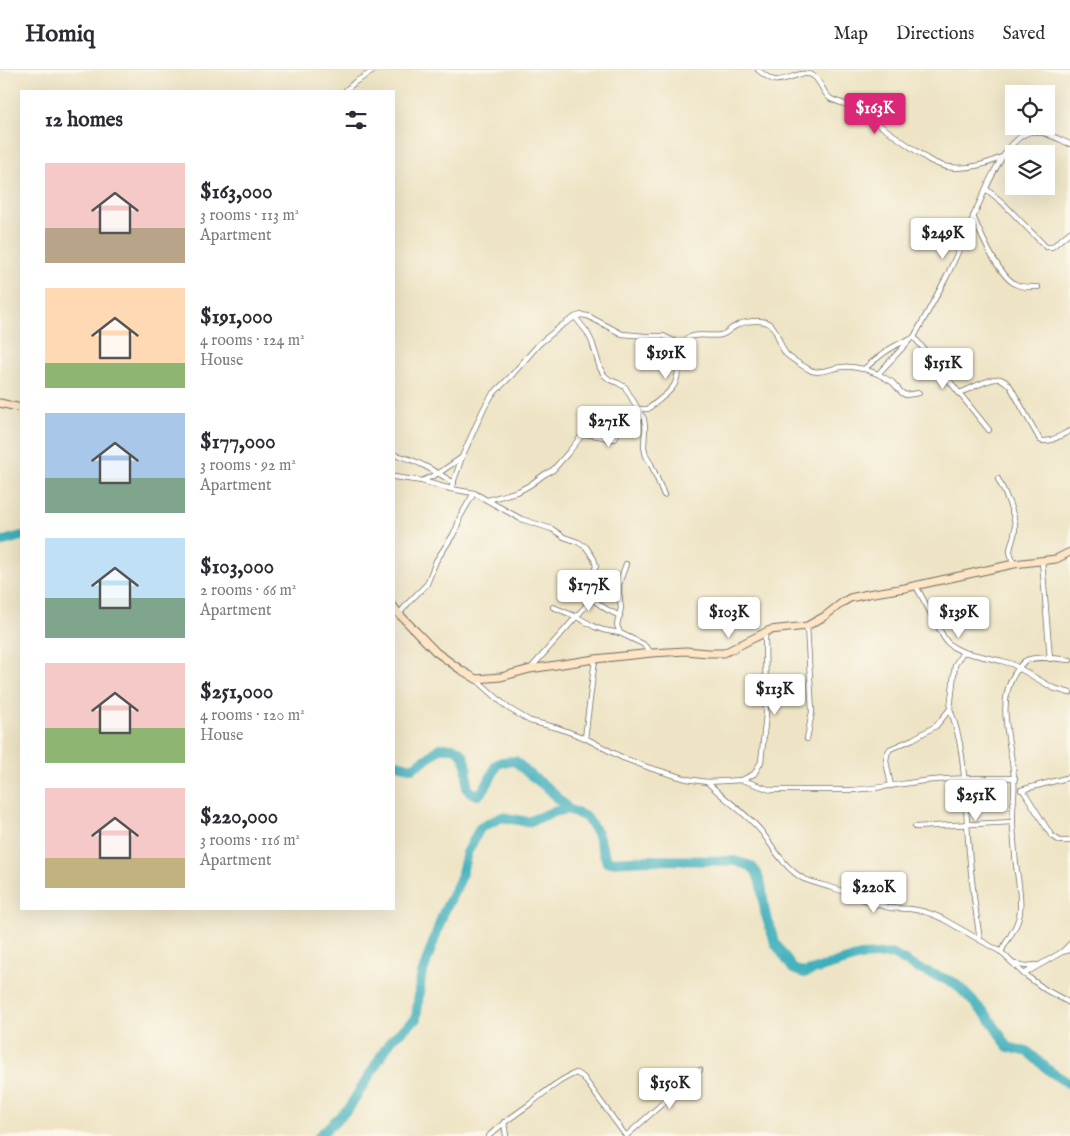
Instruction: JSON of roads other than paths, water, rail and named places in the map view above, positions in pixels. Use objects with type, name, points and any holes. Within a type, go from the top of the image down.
[{"type":"street","points":[[346,90],[355,82],[375,70]]},
{"type":"street","points":[[758,70],[768,78],[776,80],[783,80],[801,74],[811,74],[830,98],[847,105],[941,166],[949,168],[973,167],[988,164],[1004,157]]},
{"type":"street","points":[[878,374],[912,338],[947,275],[972,216],[998,164],[1015,142],[1033,131],[1045,133],[1070,144]]},
{"type":"street","points":[[986,189],[1002,202],[1046,247],[1052,247],[1070,232]]},
{"type":"street","points":[[972,216],[988,250],[1004,274],[1015,284],[1026,287],[1038,287]]},
{"type":"street","points":[[451,489],[462,457],[483,410],[492,395],[539,344],[575,317],[581,315],[588,316],[622,334],[663,336],[674,341],[679,346]]},
{"type":"street","points":[[575,317],[592,342],[604,376],[626,387],[644,419],[644,447],[646,456],[664,495]]},
{"type":"street","points":[[488,500],[519,491],[553,470],[583,434],[615,439],[618,427],[638,409],[648,409],[672,389],[676,383],[679,365],[679,346],[683,341],[700,334],[723,335],[736,326],[757,320],[769,323],[774,326],[786,354],[811,370],[819,372],[849,366],[864,369],[892,382],[906,395],[918,393]]},
{"type":"street","points":[[864,369],[888,350],[912,338]]},
{"type":"street","points":[[912,338],[989,430]]},
{"type":"street","points":[[959,393],[993,379],[1001,379],[1010,386],[1042,442],[1047,442],[1070,431]]},
{"type":"street","points":[[0,402],[20,408]]},
{"type":"street","points":[[395,456],[400,456],[439,473],[454,483]]},
{"type":"street","points":[[422,481],[439,473],[462,457]]},
{"type":"street","points":[[395,477],[422,481],[474,493],[521,519],[552,529],[564,537],[578,542],[586,547],[596,566],[587,588],[592,599],[606,610],[620,616]]},
{"type":"street","points":[[998,479],[1015,523],[1010,553],[1014,564]]},
{"type":"street","points":[[399,614],[427,584],[436,561],[474,493]]},
{"type":"street","points":[[476,679],[501,677],[530,669],[595,659],[652,653],[686,651],[724,653],[770,630],[807,626],[850,598],[916,586],[1014,564],[1056,559],[1070,552]]},
{"type":"street","points":[[1042,561],[1050,659]]},
{"type":"street","points":[[620,633],[618,625],[621,608],[619,584],[626,564]]},
{"type":"street","points":[[916,586],[947,642],[953,647],[963,652],[1002,660],[1053,688],[1070,693]]},
{"type":"street","points":[[530,669],[592,599]]},
{"type":"street","points":[[553,607],[595,627],[620,633],[643,644],[652,653]]},
{"type":"street","points":[[395,608],[436,652],[476,679],[508,708],[530,721],[558,728],[585,738],[623,758],[687,779],[708,782],[742,780],[771,790],[863,790],[924,781],[965,778],[1014,778]]},
{"type":"street","points":[[807,626],[812,712],[807,739]]},
{"type":"street","points":[[742,780],[754,774],[761,762],[766,714],[765,632]]},
{"type":"street","points":[[963,652],[955,665],[950,709],[957,726],[965,778],[971,875],[980,940]]},
{"type":"street","points":[[1001,952],[1020,914],[1013,822],[1015,791],[1006,717],[1006,701],[1009,686],[1012,678],[1026,660],[1034,658],[1070,660]]},
{"type":"street","points":[[585,738],[595,659]]},
{"type":"street","points":[[891,786],[886,761],[890,749],[924,734],[936,726],[950,709]]},
{"type":"street","points":[[1015,791],[1070,778]]},
{"type":"street","points":[[708,782],[721,796],[745,815],[761,832],[772,849],[790,870],[802,878],[873,904],[892,908],[912,909],[935,915],[1001,952],[1024,974],[1046,990],[1070,1003]]},
{"type":"street","points":[[1023,790],[1051,835],[1060,841],[1070,841]]},
{"type":"street","points":[[915,827],[1013,822]]},
{"type":"street","points":[[1062,952],[1070,944]]},
{"type":"street","points":[[1024,974],[1062,952],[1070,950]]},
{"type":"street","points":[[1014,964],[1026,966],[1039,965]]},
{"type":"street","points":[[489,1136],[504,1122],[552,1086],[576,1073],[583,1077],[626,1136],[700,1070]]},
{"type":"street","points":[[504,1122],[506,1136]]},
{"type":"waterway","points":[[0,542],[20,536]]},
{"type":"waterway","points":[[395,763],[412,768],[440,748],[458,750],[465,759],[467,789],[478,795],[487,785],[496,765],[502,762],[515,761],[549,789],[568,809]]},
{"type":"waterway","points":[[319,1136],[349,1108],[391,1040],[416,1019],[421,977],[443,914],[460,880],[467,853],[480,828],[502,817],[528,822],[553,812],[568,809],[586,817],[597,833],[607,862],[651,860],[735,861],[751,866],[757,873],[761,885],[765,912],[775,943],[793,969],[804,973],[860,956],[892,954],[917,968],[955,983],[989,1018],[1008,1047],[1028,1052],[1051,1072],[1070,1084]]}]
